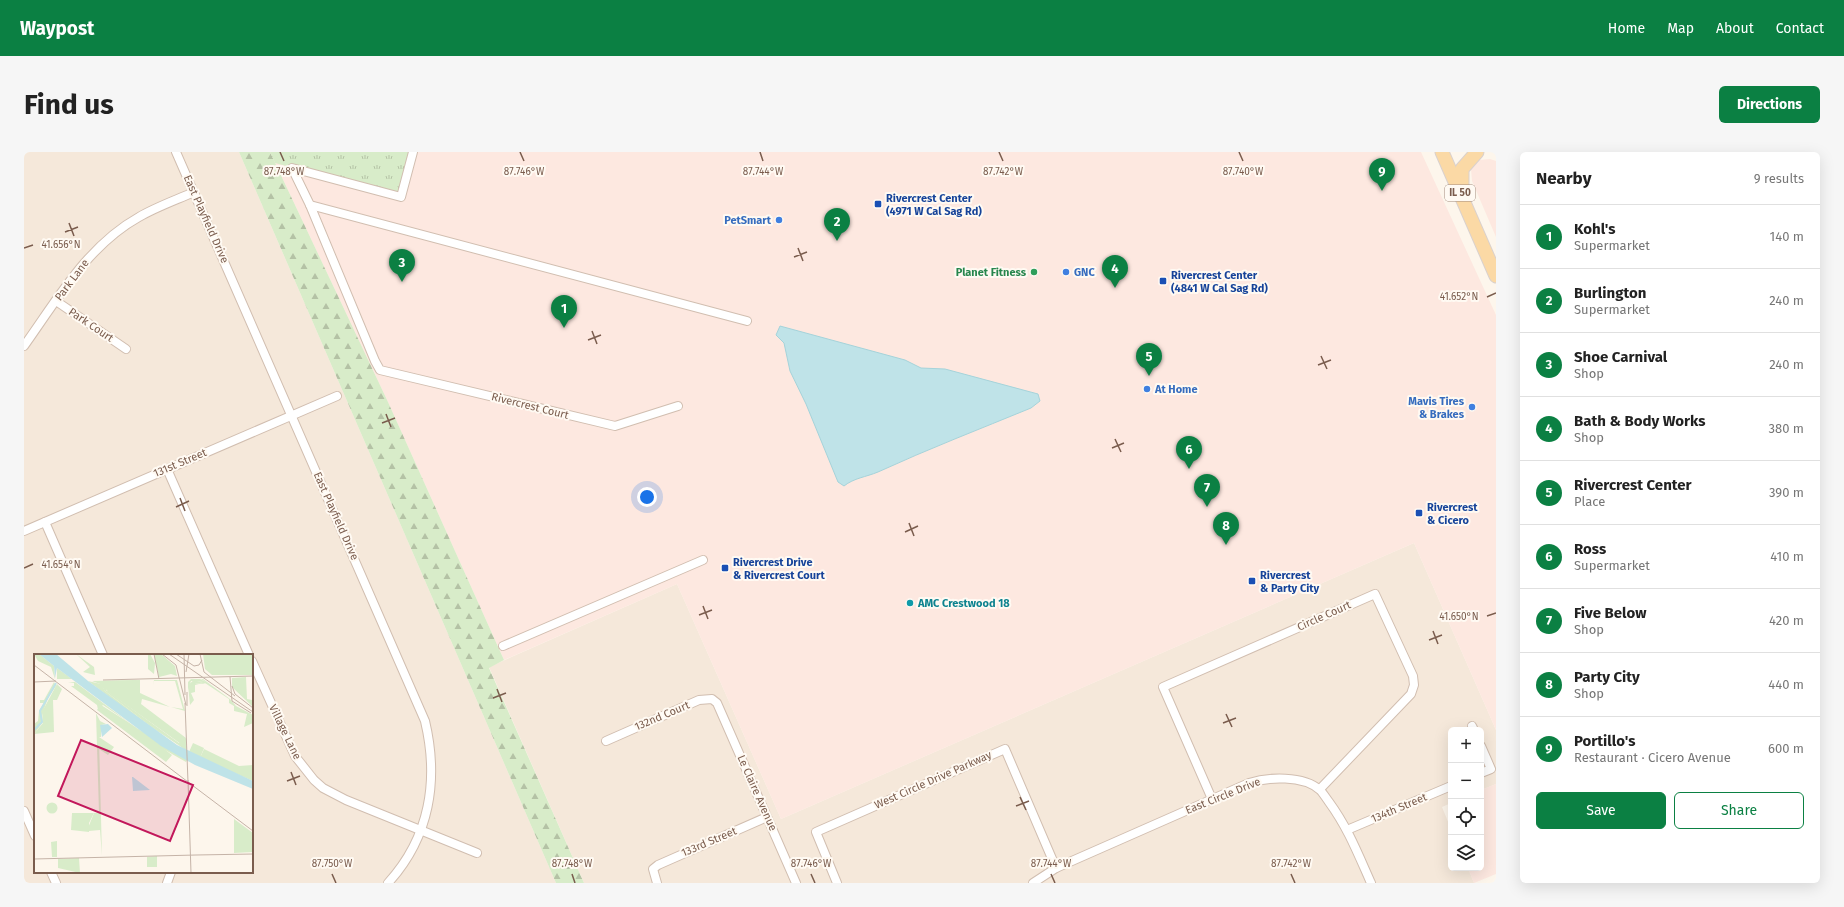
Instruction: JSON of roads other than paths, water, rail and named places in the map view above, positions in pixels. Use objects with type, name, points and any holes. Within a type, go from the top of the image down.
[{"type":"main road","name":"IL 50","points":[[1442,152],[1496,276]]},
{"type":"main road","points":[[1461,197],[1462,169],[1477,152]]},
{"type":"street","name":"East Playfield Drive","points":[[176,152],[425,721],[432,757],[432,774],[428,804],[420,830],[409,855],[388,883]]},
{"type":"street","points":[[413,152],[401,196],[292,168],[310,205],[747,321]]},
{"type":"street","name":"Park Lane","points":[[24,346],[81,267],[113,235],[139,217],[194,192]]},
{"type":"street","name":"Rivercrest Court","points":[[310,205],[380,370],[615,426],[678,406]]},
{"type":"street","name":"Park Court","points":[[56,301],[126,348]]},
{"type":"street","name":"131st Street","points":[[24,531],[167,468],[337,396]]},
{"type":"street","points":[[167,468],[249,654]]},
{"type":"street","points":[[45,522],[103,654]]},
{"type":"street","points":[[503,646],[703,560]]},
{"type":"street","name":"Circle Court","points":[[1212,799],[1163,687],[1375,594],[1413,676],[1414,685],[1411,694],[1320,789]]},
{"type":"street","name":"Village Lane","points":[[253,663],[288,742],[300,763],[314,780],[323,788],[346,800],[478,853]]},
{"type":"street","name":"132nd Court","points":[[606,741],[699,700],[706,698],[712,699],[717,704]]},
{"type":"street","name":"Le Claire Avenue","points":[[717,704],[796,883]]},
{"type":"street","name":"West Circle Drive Parkway","points":[[837,883],[816,832],[1005,749],[1056,868]]},
{"type":"street","points":[[1484,753],[1491,769],[1484,772]]},
{"type":"street","name":"East Circle Drive","points":[[1033,883],[1056,868],[1249,783],[1270,778],[1292,780],[1320,789]]},
{"type":"street","name":"134th Street","points":[[1347,830],[1448,787]]},
{"type":"street","points":[[1320,789],[1344,823],[1371,883]]},
{"type":"street","points":[[24,811],[34,834]]},
{"type":"street","name":"133rd Street","points":[[657,883],[653,869],[658,864],[767,817]]},
{"type":"street","points":[[51,873],[56,883]]},
{"type":"street","points":[[167,883],[172,873]]},
{"type":"water","points":[[780,326],[905,360],[921,368],[945,369],[1038,394],[1040,401],[1031,408],[878,472],[856,479],[844,486],[838,482],[806,404],[790,371],[784,343],[776,335]]},
{"type":"place","name":"Portillo's","points":[[1382,191]]},
{"type":"place","name":"Rivercrest Center (4971 W Cal Sag Rd)","points":[[878,204]]},
{"type":"place","name":"PetSmart","points":[[779,220]]},
{"type":"place","name":"Burlington","points":[[837,241]]},
{"type":"place","name":"Planet Fitness","points":[[1034,272]]},
{"type":"place","name":"GNC","points":[[1066,272]]},
{"type":"place","name":"Rivercrest Center (4841 W Cal Sag Rd)","points":[[1163,281]]},
{"type":"place","name":"Shoe Carnival","points":[[402,282]]},
{"type":"place","name":"Bath & Body Works","points":[[1115,288]]},
{"type":"place","name":"Kohl's","points":[[564,328]]},
{"type":"place","name":"Rivercrest Center","points":[[1149,376]]},
{"type":"place","name":"At Home","points":[[1147,389]]},
{"type":"place","name":"Mavis Tires & Brakes","points":[[1472,407]]},
{"type":"place","name":"Ross","points":[[1189,469]]},
{"type":"place","name":"Five Below","points":[[1207,507]]},
{"type":"place","name":"Rivercrest & Cicero","points":[[1419,513]]},
{"type":"place","name":"Party City","points":[[1226,545]]},
{"type":"place","name":"Rivercrest Drive & Rivercrest Court","points":[[725,568]]},
{"type":"place","name":"Rivercrest & Party City","points":[[1252,581]]},
{"type":"place","name":"AMC Crestwood 18","points":[[910,603]]}]
